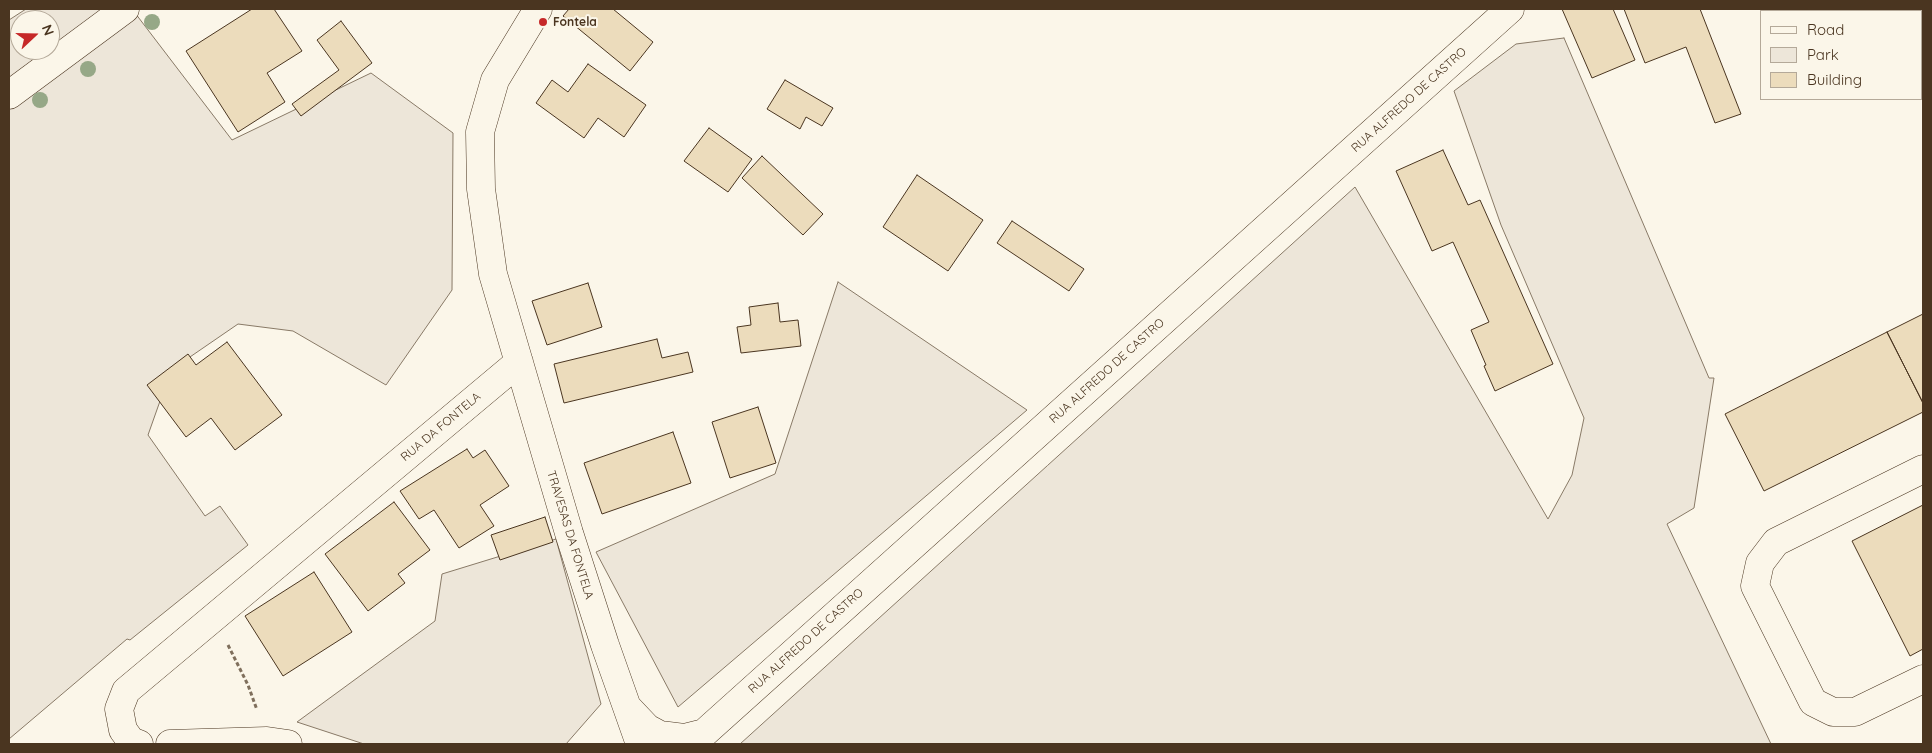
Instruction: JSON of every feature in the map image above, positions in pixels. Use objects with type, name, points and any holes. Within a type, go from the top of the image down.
[{"type":"street","points":[[9,95],[125,9]]},
{"type":"street","points":[[519,362],[493,274],[481,189],[480,132],[495,80],[538,9]]},
{"type":"street","name":"RUA ALFREDO DE CASTRO","points":[[626,706],[647,728],[660,734],[698,738],[1510,9]]},
{"type":"street","name":"RUA DA FONTELA","points":[[139,744],[131,741],[123,730],[119,709],[126,691],[519,362]]},
{"type":"street","name":"TRAVESAS DA FONTELA","points":[[519,362],[569,534],[640,744]]},
{"type":"street","points":[[1923,469],[1776,542],[1760,562],[1755,586],[1813,702],[1833,712],[1855,712],[1923,679]]},
{"type":"street","points":[[170,744],[277,743]]},
{"type":"path","points":[[214,617],[277,743]]},
{"type":"green space","points":[[132,9],[232,140],[371,73],[453,133],[452,290],[386,385],[293,331],[238,324],[171,370],[148,435],[205,516],[220,506],[248,545],[130,640],[127,639],[9,739],[9,20],[10,60],[60,60],[60,10],[24,10]]},
{"type":"green space","points":[[1564,38],[1709,378],[1714,378],[1694,508],[1667,524],[1771,744],[740,744],[1355,187],[1548,519],[1572,475],[1584,418],[1501,225],[1454,91],[1516,44]]},
{"type":"green space","points":[[838,282],[1027,410],[678,707],[596,552],[775,474]]},
{"type":"green space","points":[[556,539],[601,704],[566,744],[364,744],[297,722],[435,621],[442,574]]},
{"type":"building","points":[[252,9],[274,9],[302,51],[267,73],[285,102],[238,132],[186,51]]},
{"type":"building","points":[[569,9],[613,9],[653,42],[630,71],[563,16]]},
{"type":"building","points":[[1562,9],[1613,9],[1635,60],[1592,78]]},
{"type":"building","points":[[1624,9],[1700,9],[1741,114],[1715,123],[1686,47],[1645,63]]},
{"type":"building","points":[[1821,9],[1877,9],[1877,10]]},
{"type":"building","points":[[341,21],[372,63],[301,116],[292,104],[339,70],[317,40]]},
{"type":"building","points":[[588,64],[646,105],[624,137],[598,118],[584,138],[536,103],[552,80],[568,92]]},
{"type":"building","points":[[785,80],[833,108],[822,126],[806,117],[800,129],[767,109]]},
{"type":"building","points":[[709,128],[752,159],[728,192],[684,161]]},
{"type":"building","points":[[1443,150],[1468,205],[1480,200],[1553,364],[1495,391],[1471,330],[1489,322],[1453,242],[1432,251],[1396,171]]},
{"type":"building","points":[[762,156],[823,214],[803,235],[742,178]]},
{"type":"building","points":[[917,175],[983,220],[948,271],[883,227]]},
{"type":"building","points":[[1012,221],[1084,269],[1069,291],[997,243]]},
{"type":"building","points":[[588,283],[602,327],[547,345],[532,301]]},
{"type":"building","points":[[778,303],[780,322],[798,320],[801,346],[741,353],[737,327],[751,325],[749,307]]},
{"type":"building","points":[[1923,314],[1923,403],[1887,332]]},
{"type":"building","points":[[1887,332],[1923,403],[1923,412],[1764,491],[1725,414]]},
{"type":"building","points":[[657,339],[662,358],[688,352],[693,372],[564,403],[554,364]]},
{"type":"building","points":[[227,342],[282,415],[235,450],[211,418],[186,437],[147,385],[188,354],[196,365]]},
{"type":"building","points":[[758,407],[776,463],[730,478],[712,422]]},
{"type":"building","points":[[673,432],[691,483],[602,514],[584,463]]},
{"type":"building","points":[[467,449],[473,458],[485,450],[509,486],[480,505],[494,526],[459,548],[434,510],[419,519],[400,491]]},
{"type":"building","points":[[394,502],[430,550],[398,574],[405,583],[368,611],[325,554]]},
{"type":"building","points":[[1923,505],[1923,649],[1910,656],[1852,541]]},
{"type":"building","points":[[545,517],[553,542],[500,560],[491,535]]},
{"type":"building","points":[[314,572],[352,632],[283,676],[245,616]]},
{"type":"place","name":"Fontela","points":[[543,22]]}]
